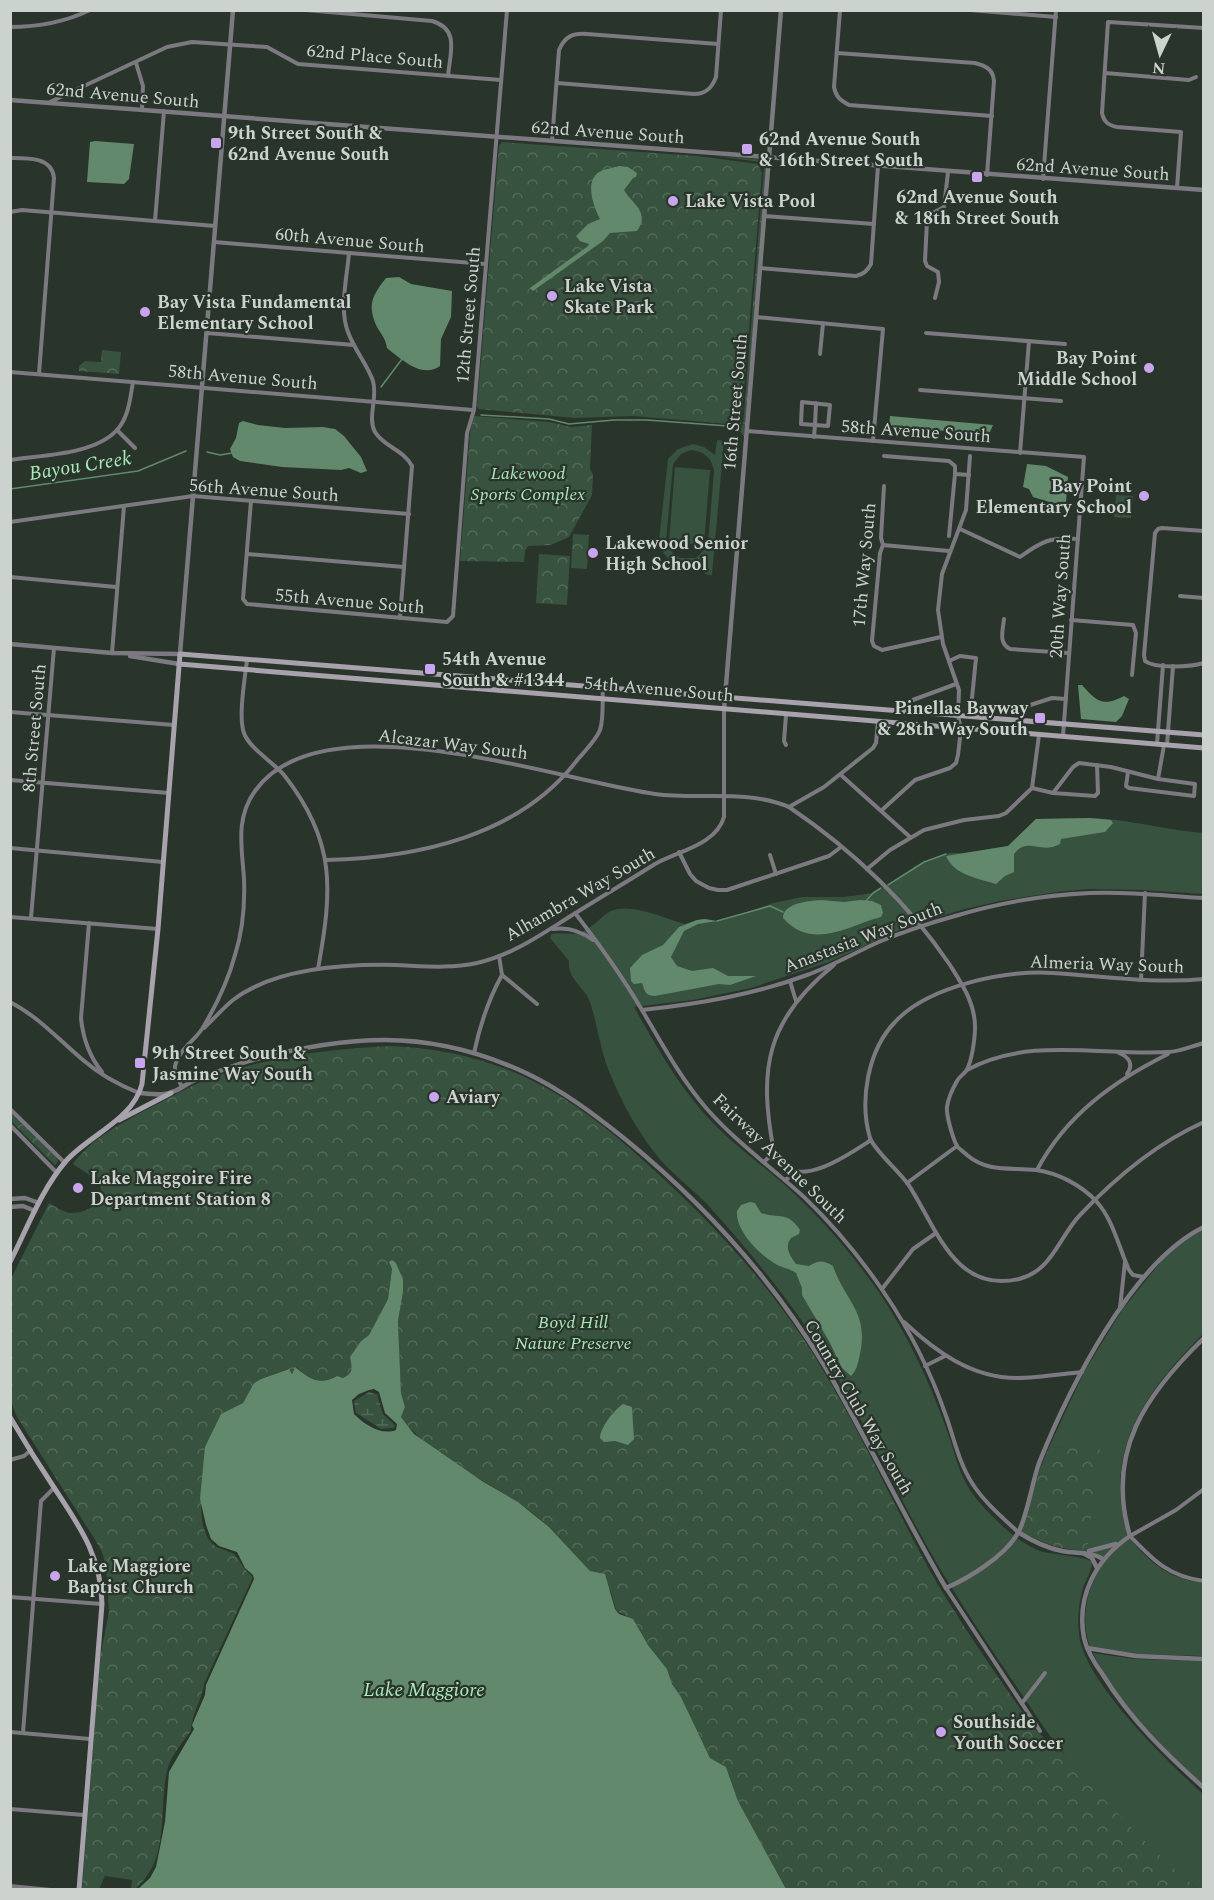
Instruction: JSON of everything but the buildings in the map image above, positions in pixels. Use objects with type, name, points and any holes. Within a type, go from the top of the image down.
[{"type":"main road","name":"54th Avenue South","points":[[180,654],[725,699],[1203,735]]},
{"type":"main road","points":[[10,1262],[39,1203],[65,1162],[82,1145],[126,1111],[140,1093],[146,1059],[158,929],[180,654]]},
{"type":"main road","name":"54th Avenue South","points":[[179,664],[1203,748]]},
{"type":"main road","points":[[109,1125],[171,1093]]},
{"type":"main road","points":[[10,1417],[82,1530],[90,1545],[99,1574],[102,1604],[79,1890]]},
{"type":"street","points":[[10,27],[43,25],[75,17],[90,10]]},
{"type":"street","points":[[180,654],[233,10]]},
{"type":"street","points":[[306,10],[432,21],[441,24],[450,34],[448,76]]},
{"type":"street","name":"12th Street South","points":[[451,620],[467,433],[474,410],[507,10]]},
{"type":"street","points":[[557,84],[694,94],[707,92],[716,77],[722,10]]},
{"type":"street","name":"16th Street South","points":[[725,797],[724,710],[781,10]]},
{"type":"street","points":[[840,10],[834,87],[835,94],[840,100],[849,105],[992,116]]},
{"type":"street","points":[[970,10],[1056,17]]},
{"type":"street","points":[[1043,179],[1056,10]]},
{"type":"street","points":[[1177,188],[1181,132],[1117,127],[1109,125],[1104,120],[1102,113],[1108,22],[1203,28]]},
{"type":"street","points":[[552,141],[560,50],[566,38],[571,35],[587,34],[718,44]]},
{"type":"street","name":"62nd Place South","points":[[49,102],[167,47],[183,42],[267,47],[297,64],[501,80]]},
{"type":"street","points":[[837,53],[975,63],[990,70],[994,75],[994,81],[987,174]]},
{"type":"street","points":[[136,63],[143,86],[142,110]]},
{"type":"street","points":[[1105,73],[1189,80],[1196,76]]},
{"type":"street","name":"62nd Avenue South","points":[[10,100],[1203,190]]},
{"type":"street","points":[[155,221],[164,111]]},
{"type":"street","points":[[10,158],[44,162],[49,164],[54,171],[39,374]]},
{"type":"street","points":[[759,268],[856,276],[868,270],[871,264],[878,166]]},
{"type":"street","points":[[935,298],[939,282],[938,272],[927,266],[925,261],[927,220],[929,215],[944,207],[948,172]]},
{"type":"street","points":[[10,212],[21,210],[215,226]]},
{"type":"street","points":[[764,216],[874,224]]},
{"type":"street","name":"60th Avenue South","points":[[214,242],[485,264]]},
{"type":"street","points":[[349,253],[344,313],[347,331],[373,381],[374,430],[388,444],[408,457],[412,466],[400,618]]},
{"type":"street","points":[[756,318],[883,329],[873,441]]},
{"type":"street","points":[[820,354],[823,323]]},
{"type":"street","points":[[207,333],[354,345]]},
{"type":"street","points":[[926,333],[1065,344]]},
{"type":"street","points":[[1020,453],[1029,341]]},
{"type":"street","points":[[10,380],[11,373]]},
{"type":"street","name":"58th Avenue South","points":[[11,373],[474,410]]},
{"type":"street","points":[[10,459],[81,450],[94,446],[117,430],[129,405],[133,382]]},
{"type":"street","points":[[920,390],[1061,401]]},
{"type":"street","points":[[802,402],[830,405],[828,426],[814,425],[801,424],[802,402]]},
{"type":"street","points":[[814,437],[816,403]]},
{"type":"street","points":[[117,430],[135,448]]},
{"type":"street","name":"58th Avenue South","points":[[747,432],[1084,458]]},
{"type":"street","points":[[884,456],[949,461],[955,466],[949,536]]},
{"type":"street","points":[[882,810],[915,780],[950,768],[956,763],[958,755],[961,729],[958,716],[959,690],[941,637],[938,610],[942,574],[966,510],[970,456]]},
{"type":"street","name":"20th Way South","points":[[1063,737],[1084,458]]},
{"type":"street","points":[[955,474],[969,475]]},
{"type":"street","name":"17th Way South","points":[[884,486],[881,538],[883,545],[879,553],[872,641],[874,646],[882,650],[941,637]]},
{"type":"street","name":"56th Avenue South","points":[[10,522],[193,496],[409,514]]},
{"type":"street","points":[[251,501],[247,554],[405,567]]},
{"type":"street","points":[[112,653],[124,506]]},
{"type":"street","points":[[960,529],[1020,557],[1035,547],[1056,538],[1078,539]]},
{"type":"street","points":[[1203,533],[1158,529],[1155,533],[1144,655],[1148,664],[1195,666],[1203,663]]},
{"type":"street","points":[[883,545],[949,551]]},
{"type":"street","name":"55th Avenue South","points":[[247,554],[243,599],[247,604],[447,622],[451,620]]},
{"type":"street","points":[[10,577],[117,587]]},
{"type":"street","points":[[1180,596],[1203,598]]},
{"type":"street","points":[[1004,619],[1002,639],[1006,647],[1068,653]]},
{"type":"street","points":[[1071,620],[1133,626],[1136,633],[1132,675]]},
{"type":"street","name":"54th Avenue South","points":[[10,644],[112,653],[180,654]]},
{"type":"street","name":"8th Street South","points":[[32,918],[54,648]]},
{"type":"street","name":"54th Avenue South","points":[[112,653],[179,664]]},
{"type":"street","points":[[950,661],[960,656],[976,658],[971,708]]},
{"type":"street","points":[[247,660],[242,720],[244,734],[248,741],[278,768],[303,801],[326,860],[328,904],[318,969]]},
{"type":"street","points":[[1163,665],[1158,731],[1163,744]]},
{"type":"street","points":[[1158,779],[1163,744],[1168,732],[1173,666]]},
{"type":"street","points":[[448,687],[449,676]]},
{"type":"street","points":[[910,701],[956,684]]},
{"type":"street","points":[[326,860],[388,856],[424,849],[468,836],[512,816],[566,775],[599,732],[603,688]]},
{"type":"street","points":[[1012,711],[1052,698],[1066,699]]},
{"type":"street","points":[[10,712],[174,725]]},
{"type":"street","points":[[786,715],[784,741],[786,745]]},
{"type":"street","points":[[789,807],[841,775],[873,748],[876,743],[878,722]]},
{"type":"street","points":[[867,869],[910,837],[941,825],[1006,813],[1032,788],[1039,735]]},
{"type":"street","name":"Alcazar Way South","points":[[182,1087],[175,1066],[182,1053],[202,1030],[227,981],[240,936],[244,887],[240,839],[244,814],[255,790],[278,768],[300,757],[331,749],[385,747],[479,758],[655,794],[725,797]]},
{"type":"street","points":[[1053,793],[1073,767],[1079,763],[1195,784],[1194,796],[1129,788],[1126,786],[1128,772]]},
{"type":"street","points":[[1032,788],[1053,793],[1095,796],[1098,793],[1097,765]]},
{"type":"street","points":[[841,775],[910,837]]},
{"type":"street","points":[[10,780],[169,793]]},
{"type":"street","points":[[725,797],[761,798],[789,807],[826,834],[867,869],[921,926],[963,984],[973,1009],[974,1043],[967,1070]]},
{"type":"street","name":"Alhambra Way South","points":[[202,1030],[233,1000],[260,984],[318,969],[379,965],[445,967],[479,962],[498,956],[549,930],[657,863],[705,840],[717,831],[724,817],[725,797]]},
{"type":"street","points":[[679,852],[690,874],[702,885],[727,890],[829,856],[840,847]]},
{"type":"street","points":[[10,848],[163,861]]},
{"type":"street","points":[[770,855],[776,874]]},
{"type":"street","name":"Anastasia Way South","points":[[642,1010],[709,1002],[790,981],[921,926],[987,908],[1049,896],[1090,893],[1145,893],[1203,898]]},
{"type":"street","points":[[1142,980],[1145,893]]},
{"type":"street","name":"Fairway Avenue South","points":[[575,913],[598,943],[642,1010],[661,1044],[706,1108],[739,1142],[805,1199],[845,1241],[882,1289],[925,1366],[946,1414],[964,1470],[984,1499],[1018,1532],[1047,1547],[1059,1551],[1085,1553],[1103,1559]]},
{"type":"street","points":[[10,917],[158,929]]},
{"type":"street","points":[[89,923],[82,1003],[82,1031],[89,1052],[104,1075]]},
{"type":"street","points":[[549,930],[564,928],[580,931],[598,943]]},
{"type":"street","points":[[498,956],[502,975],[537,1004]]},
{"type":"street","points":[[838,962],[796,1002],[778,1032],[768,1066],[766,1102],[774,1152],[780,1164],[790,1170],[804,1172],[829,1164],[871,1140],[907,1183],[936,1233],[961,1265],[986,1281],[1020,1279],[1034,1274],[1048,1262],[1074,1222],[1121,1176],[1162,1145],[1203,1122]]},
{"type":"street","name":"Almeria Way South","points":[[871,1140],[866,1095],[868,1074],[878,1045],[895,1022],[919,1002],[963,984],[1019,975],[1052,973],[1142,980],[1203,980]]},
{"type":"street","points":[[474,1053],[482,1018],[490,996],[502,975]]},
{"type":"street","points":[[790,981],[796,1002]]},
{"type":"street","points":[[10,1002],[47,1027],[82,1060],[114,1082],[140,1093]]},
{"type":"street","name":"Country Club Way South","points":[[140,1093],[171,1093],[211,1074],[292,1050],[340,1042],[387,1040],[418,1042],[474,1053],[527,1073],[564,1093],[602,1120],[681,1189],[755,1268],[798,1325],[862,1432],[920,1545],[1040,1731]]},
{"type":"street","points":[[1036,1170],[1068,1125],[1097,1097],[1125,1077],[1171,1052],[1203,1043]]},
{"type":"street","points":[[1145,1277],[1133,1275],[1108,1221],[1095,1201],[1070,1181],[1036,1170],[1002,1170],[987,1167],[972,1159],[957,1146],[949,1123],[947,1107],[957,1080],[967,1070],[978,1064],[1016,1053],[1056,1050],[1171,1052]]},
{"type":"street","points":[[1115,1052],[1125,1056],[1131,1064],[1125,1077]]},
{"type":"street","points":[[10,1109],[65,1162]]},
{"type":"street","points":[[10,1125],[57,1173]]},
{"type":"street","points":[[907,1183],[957,1146]]},
{"type":"street","points":[[764,1162],[774,1152]]},
{"type":"street","points":[[785,1180],[798,1171]]},
{"type":"street","points":[[10,1199],[25,1198],[39,1203]]},
{"type":"street","points":[[10,1208],[23,1206],[35,1211]]},
{"type":"street","points":[[946,1588],[969,1578],[1010,1544],[1018,1532],[1039,1465],[1082,1372],[1120,1309],[1162,1257],[1178,1242],[1203,1227]]},
{"type":"street","points":[[882,1289],[913,1249],[936,1233]]},
{"type":"street","points":[[1120,1309],[1125,1261]]},
{"type":"street","points":[[901,1320],[945,1356],[976,1371],[1014,1378],[1082,1372]]},
{"type":"street","points":[[1203,1338],[1168,1373],[1146,1407],[1136,1426],[1126,1460],[1121,1492],[1130,1536],[1154,1562],[1190,1579],[1203,1581]]},
{"type":"street","points":[[925,1366],[945,1356]]},
{"type":"street","points":[[10,1460],[24,1456],[31,1450]]},
{"type":"street","points":[[23,1733],[41,1501],[54,1488]]},
{"type":"street","points":[[1203,1489],[1196,1496],[1130,1536],[1103,1559],[1089,1585],[1083,1610],[1084,1638],[1087,1648],[1115,1694],[1163,1751],[1203,1788]]},
{"type":"street","points":[[1196,1496],[1203,1494]]},
{"type":"street","points":[[1085,1553],[1119,1544]]},
{"type":"street","points":[[1085,1553],[1092,1558],[1097,1568]]},
{"type":"street","points":[[10,1597],[102,1604]]},
{"type":"street","points":[[1087,1648],[1136,1656],[1203,1659]]},
{"type":"street","points":[[1022,1703],[1045,1673]]},
{"type":"street","points":[[10,1732],[90,1739]]},
{"type":"street","points":[[10,1809],[84,1815]]},
{"type":"street","points":[[10,1886],[51,1890]]},
{"type":"green space","points":[[502,142],[698,156],[758,164],[762,173],[741,425],[633,416],[575,418],[479,409],[477,406],[499,146]]},
{"type":"green space","points":[[717,156],[767,160],[744,437],[737,427],[743,425],[764,168],[759,162]]},
{"type":"green space","points":[[102,350],[121,352],[119,374],[79,371],[79,366],[85,361],[101,362]]},
{"type":"green space","name":"Lakewood Sports Complex","points":[[474,416],[550,422],[571,427],[592,425],[590,469],[593,474],[592,495],[569,537],[551,545],[528,546],[524,562],[460,561],[470,433]]},
{"type":"green space","points":[[717,440],[724,441],[712,575],[705,574],[706,558],[691,565],[677,563],[665,555],[659,540],[668,459],[678,449],[693,444],[704,447],[715,455]],"holes":[[[691,450],[709,459],[714,471],[708,543],[696,558],[680,558],[672,552],[666,541],[673,464],[681,454]]]},
{"type":"green space","points":[[675,467],[710,470],[704,545],[669,542]]},
{"type":"green space","points":[[1116,495],[1133,496],[1131,518],[1114,517]]},
{"type":"green space","points":[[573,534],[589,535],[587,569],[571,568]]},
{"type":"green space","points":[[539,554],[570,556],[567,605],[536,603]]},
{"type":"green space","points":[[1036,819],[1119,820],[1203,833],[1203,894],[1088,889],[1000,901],[961,910],[902,929],[829,962],[751,988],[693,1000],[634,1007],[670,1067],[701,1110],[810,1210],[846,1249],[878,1291],[916,1356],[938,1407],[958,1466],[980,1503],[1007,1530],[1031,1547],[1092,1562],[1080,1599],[1079,1610],[1079,1633],[1084,1652],[1095,1674],[1129,1720],[1203,1794],[1203,1889],[1198,1889],[1136,1834],[1079,1772],[1045,1729],[936,1562],[841,1384],[806,1327],[745,1248],[706,1203],[659,1158],[635,1125],[608,1067],[589,999],[571,974],[569,961],[550,938],[551,934],[576,934],[583,931],[609,912],[617,909],[636,910],[685,924],[697,920],[717,921],[730,918],[773,903],[802,897],[844,897],[873,893],[892,884],[924,862],[949,853],[1008,846]]},
{"type":"green space","name":"Boyd Hill Nature Preserve","points":[[390,1046],[427,1049],[480,1060],[514,1072],[546,1088],[576,1106],[618,1138],[713,1227],[775,1300],[812,1352],[858,1433],[930,1571],[966,1629],[1030,1723],[1066,1756],[1145,1840],[1198,1889],[786,1889],[738,1801],[726,1767],[710,1758],[681,1697],[672,1684],[667,1669],[625,1615],[618,1611],[608,1587],[534,1514],[434,1450],[401,1417],[405,1407],[401,1393],[398,1321],[403,1279],[396,1263],[389,1263],[392,1269],[388,1299],[369,1335],[361,1341],[350,1375],[320,1381],[310,1378],[296,1367],[291,1374],[288,1369],[254,1383],[243,1403],[221,1414],[204,1479],[201,1513],[210,1541],[219,1548],[234,1554],[252,1579],[204,1684],[191,1731],[177,1750],[167,1771],[159,1849],[154,1864],[135,1889],[131,1889],[132,1880],[105,1876],[99,1889],[82,1889],[100,1657],[109,1612],[106,1567],[102,1552],[94,1538],[17,1417],[11,1402],[10,1281],[49,1203],[62,1210],[76,1213],[98,1202],[101,1197],[99,1185],[91,1176],[73,1164],[87,1148],[114,1128],[195,1085],[248,1066],[318,1052]]},
{"type":"green space","points":[[10,1112],[57,1158],[58,1162],[55,1165],[11,1121]]},
{"type":"green space","points":[[1203,1230],[1203,1334],[1164,1377],[1134,1424],[1125,1449],[1120,1476],[1121,1505],[1128,1535],[1101,1559],[1087,1551],[1089,1450],[1049,1447],[1084,1372],[1122,1310],[1163,1259],[1179,1244]]},
{"type":"green space","points":[[369,1392],[377,1394],[383,1414],[395,1425],[394,1428],[381,1429],[356,1413],[354,1401]]},
{"type":"green space","points":[[1049,1447],[1100,1449],[1087,1551],[1053,1546],[1021,1531]]},
{"type":"green space","points":[[1130,1539],[1162,1569],[1181,1578],[1203,1583],[1203,1656],[1135,1654],[1090,1647],[1085,1617],[1091,1586],[1107,1559]]},
{"type":"green space","points":[[1093,1653],[1135,1659],[1203,1661],[1203,1785],[1142,1724],[1115,1690]]},
{"type":"water","points":[[90,142],[134,144],[129,179],[124,184],[87,182]]},
{"type":"water","points":[[619,166],[628,167],[637,173],[624,190],[641,213],[641,224],[637,231],[610,233],[603,241],[533,291],[530,288],[588,246],[589,244],[580,241],[576,236],[588,224],[600,219],[591,188],[594,176],[606,169]]},
{"type":"water","points":[[399,277],[411,284],[452,291],[451,317],[441,339],[440,366],[433,369],[419,369],[412,366],[387,348],[374,319],[372,301],[377,290],[386,278]]},
{"type":"water","points":[[890,416],[993,425],[989,434],[889,427]]},
{"type":"water","points":[[243,421],[285,428],[335,429],[344,436],[361,457],[367,471],[361,473],[349,468],[341,470],[282,467],[240,461],[233,457],[230,449],[236,438],[239,423]]},
{"type":"water","points":[[1027,464],[1046,466],[1068,477],[1066,502],[1056,504],[1033,497],[1029,489],[1023,487]]},
{"type":"water","points":[[1078,685],[1082,685],[1101,701],[1111,701],[1124,696],[1129,699],[1122,716],[1116,722],[1081,719]]},
{"type":"water","points":[[1036,819],[1111,820],[1113,823],[1105,832],[1061,839],[1060,844],[1053,847],[1024,846],[1014,854],[1014,872],[996,884],[961,872],[950,863],[946,856],[1008,846]]},
{"type":"water","points":[[821,900],[872,901],[881,905],[883,913],[881,917],[843,930],[818,935],[794,928],[783,918],[787,909],[792,906]]},
{"type":"water","points":[[705,919],[717,921],[698,924],[684,931],[671,957],[677,966],[692,971],[713,968],[728,976],[756,976],[730,985],[719,984],[655,996],[647,994],[642,983],[634,984],[631,981],[630,968],[642,955],[663,945],[679,927]]},
{"type":"water","points":[[755,1203],[761,1213],[787,1218],[796,1224],[800,1230],[799,1234],[791,1238],[788,1248],[796,1264],[809,1266],[821,1262],[833,1266],[859,1317],[861,1327],[860,1354],[856,1369],[851,1376],[842,1368],[802,1295],[802,1288],[796,1273],[768,1259],[755,1248],[744,1233],[737,1218],[737,1211],[741,1205]]},
{"type":"water","name":"Lake Maggiore","points":[[392,1260],[396,1263],[403,1279],[398,1321],[401,1393],[405,1407],[401,1417],[414,1434],[482,1481],[518,1502],[549,1527],[590,1571],[605,1574],[615,1609],[619,1614],[633,1619],[648,1645],[667,1669],[672,1684],[681,1697],[710,1758],[726,1767],[738,1801],[786,1889],[138,1889],[150,1878],[156,1867],[165,1822],[169,1772],[194,1729],[192,1725],[205,1695],[206,1685],[254,1579],[237,1552],[219,1546],[211,1539],[200,1499],[205,1447],[221,1414],[243,1403],[254,1383],[261,1379],[289,1369],[292,1374],[295,1367],[310,1378],[320,1381],[337,1376],[343,1378],[351,1372],[350,1357],[361,1341],[369,1335],[388,1299],[392,1269],[389,1262]],"holes":[[[374,1389],[379,1392],[385,1413],[397,1424],[396,1430],[379,1430],[363,1422],[354,1414],[352,1400],[359,1394]]]},
{"type":"water","points":[[623,1404],[632,1407],[634,1439],[628,1445],[615,1441],[604,1442],[600,1438],[602,1429]]},
{"type":"waterway","name":"Bayou Creek","points":[[381,387],[402,359]]},
{"type":"waterway","points":[[481,415],[549,419],[569,424],[647,420],[728,426],[733,422],[738,385]]},
{"type":"waterway","name":"Bayou Creek","points":[[10,489],[138,471],[186,451]]},
{"type":"waterway","name":"Bayou Creek","points":[[207,452],[220,455],[232,453]]},
{"type":"waterway","points":[[888,885],[924,862],[946,854]]},
{"type":"waterway","points":[[866,901],[881,888]]},
{"type":"waterway","points":[[717,921],[770,906],[783,912]]},
{"type":"place","name":"9th Street South & 62nd Avenue South","points":[[216,143]]},
{"type":"place","name":"62nd Avenue South & 16th Street South","points":[[747,149]]},
{"type":"place","name":"62nd Avenue South & 18th Street South","points":[[977,177]]},
{"type":"place","name":"Lake Vista Pool","points":[[673,201]]},
{"type":"place","name":"Lake Vista Skate Park","points":[[552,296]]},
{"type":"place","name":"Bay Vista Fundamental Elementary School","points":[[145,312]]},
{"type":"place","name":"Bay Point Middle School","points":[[1149,368]]},
{"type":"place","name":"Bay Point Elementary School","points":[[1144,496]]},
{"type":"place","name":"Lakewood Senior High School","points":[[593,553]]},
{"type":"place","name":"54th Avenue South & #1344","points":[[430,669]]},
{"type":"place","name":"Pinellas Bayway & 28th Way South","points":[[1040,718]]},
{"type":"place","name":"9th Street South & Jasmine Way South","points":[[140,1063]]},
{"type":"place","name":"Aviary","points":[[434,1097]]},
{"type":"place","name":"Lake Maggoire Fire Department Station 8","points":[[78,1188]]},
{"type":"place","name":"Lake Maggiore Baptist Church","points":[[55,1576]]},
{"type":"place","name":"Southside Youth Soccer","points":[[941,1732]]}]
